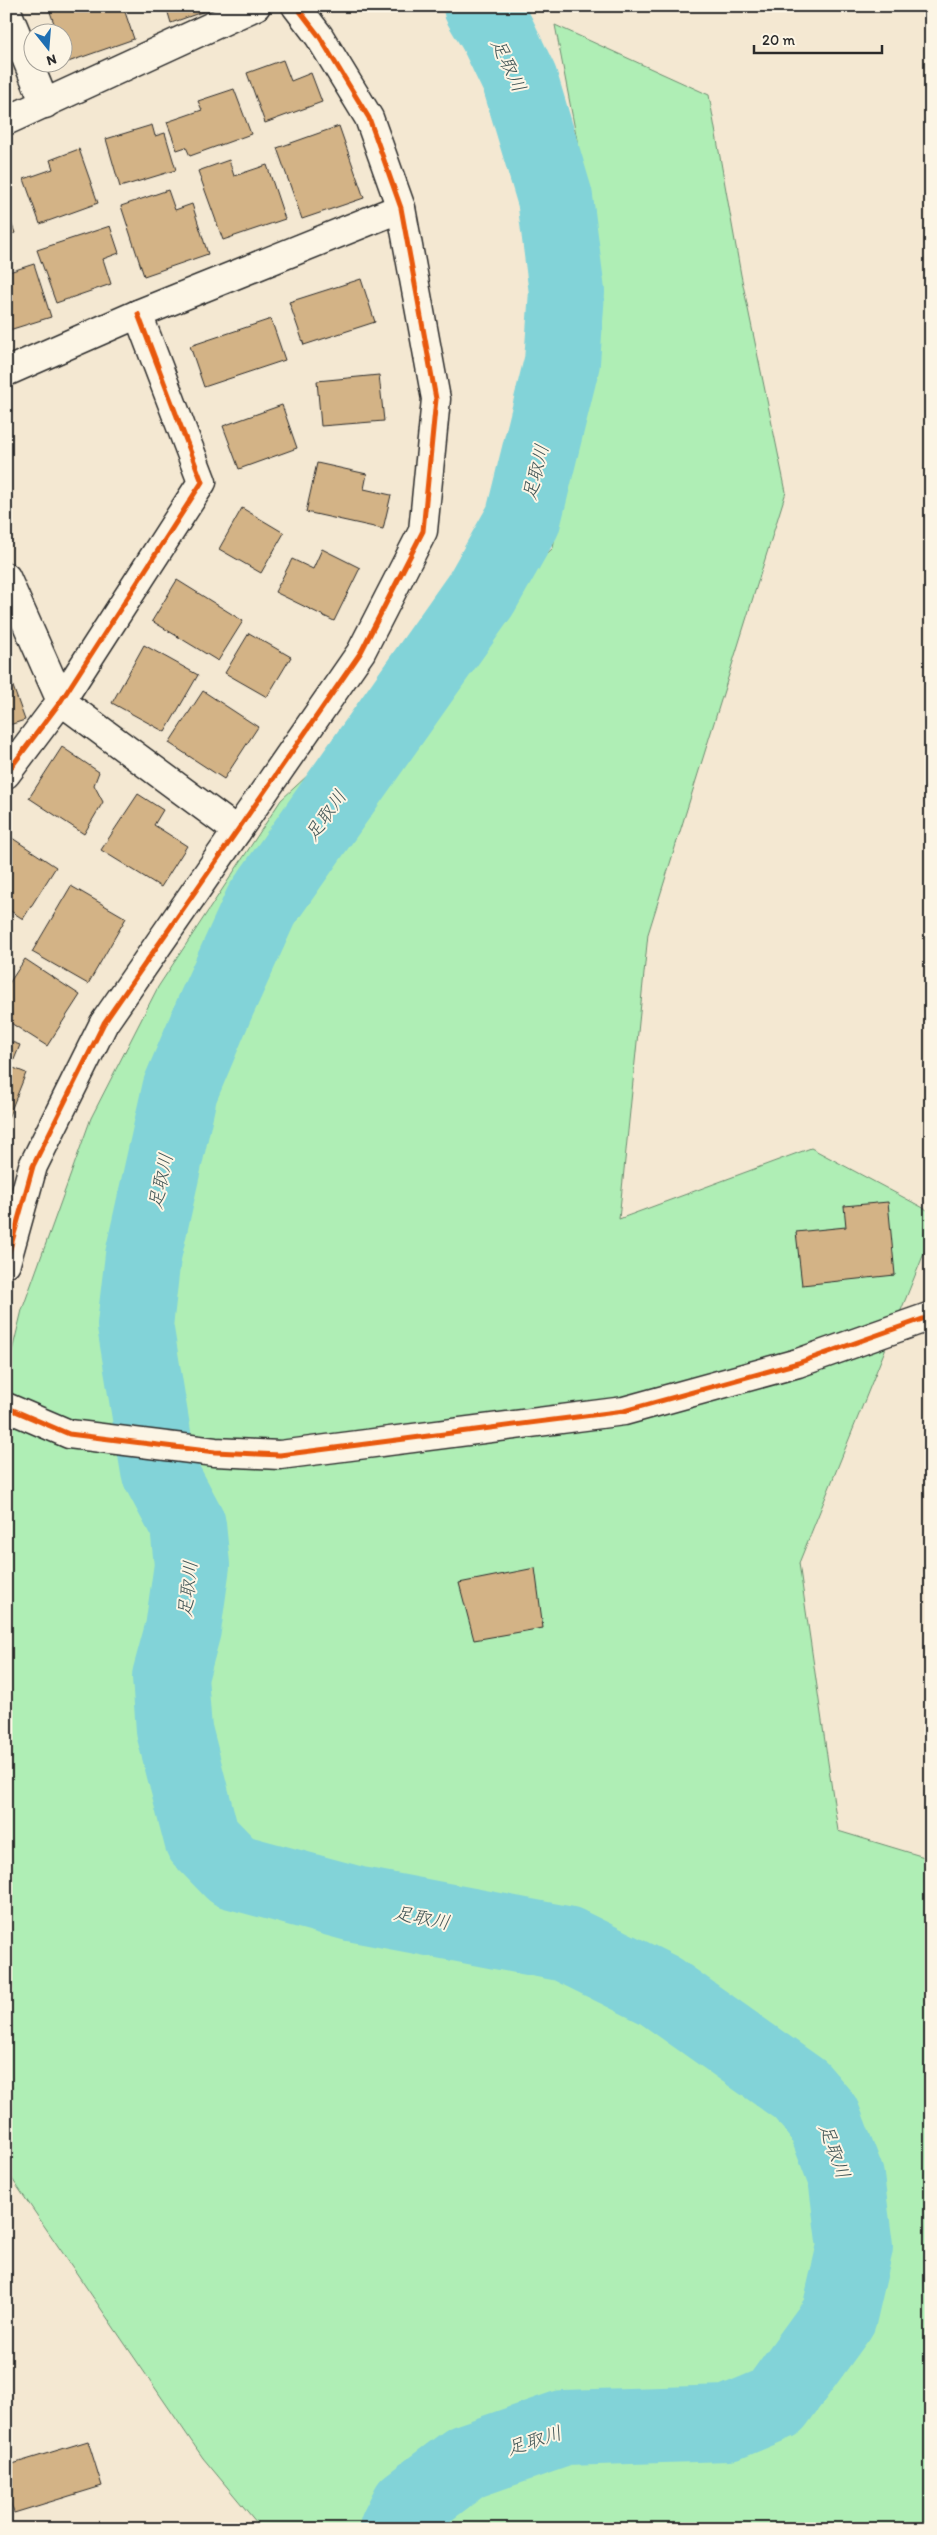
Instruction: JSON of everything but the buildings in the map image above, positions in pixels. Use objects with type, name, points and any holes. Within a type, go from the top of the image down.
[{"type":"street","points":[[6,121],[256,6]]},
{"type":"street","points":[[6,1263],[33,1166],[104,1023],[361,652],[423,531],[436,399],[401,208],[369,118],[319,36],[296,6]]},
{"type":"street","points":[[6,9],[45,104]]},
{"type":"street","points":[[6,372],[138,314],[401,208]]},
{"type":"street","points":[[6,774],[61,701],[202,482],[138,314]]},
{"type":"street","points":[[6,577],[61,701],[237,831]]},
{"type":"street","points":[[6,1407],[69,1434],[215,1452],[280,1455],[624,1411],[798,1363],[931,1316]]},
{"type":"green space","points":[[555,25],[709,95],[741,275],[786,492],[648,934],[619,1219],[811,1148],[931,1212],[931,1236],[799,1563],[838,1831],[931,1859],[931,2529],[262,2529],[203,2458],[6,2170],[6,1376],[22,1310],[91,1118],[158,987],[281,800],[553,548],[599,255]]},
{"type":"waterway","name":"足取川","points":[[397,2529],[409,2505],[466,2462],[564,2428],[728,2423],[776,2403],[839,2316],[855,2247],[846,2177],[823,2117],[800,2090],[659,1990],[566,1944],[355,1904],[233,1871],[202,1839],[174,1730],[170,1677],[183,1629],[192,1565],[188,1525],[159,1471],[135,1325],[143,1256],[180,1090],[261,906],[481,594],[523,520],[562,362],[567,292],[555,198],[520,81],[497,33],[481,6]]},
{"type":"cycle path","points":[[6,1263],[33,1166],[104,1023],[361,652],[423,531],[436,399],[401,208],[369,118],[319,36],[296,6]]},
{"type":"cycle path","points":[[6,774],[61,701],[202,482],[138,314]]},
{"type":"cycle path","points":[[6,1407],[69,1434],[215,1452],[280,1455],[624,1411],[798,1363],[931,1316]]}]
